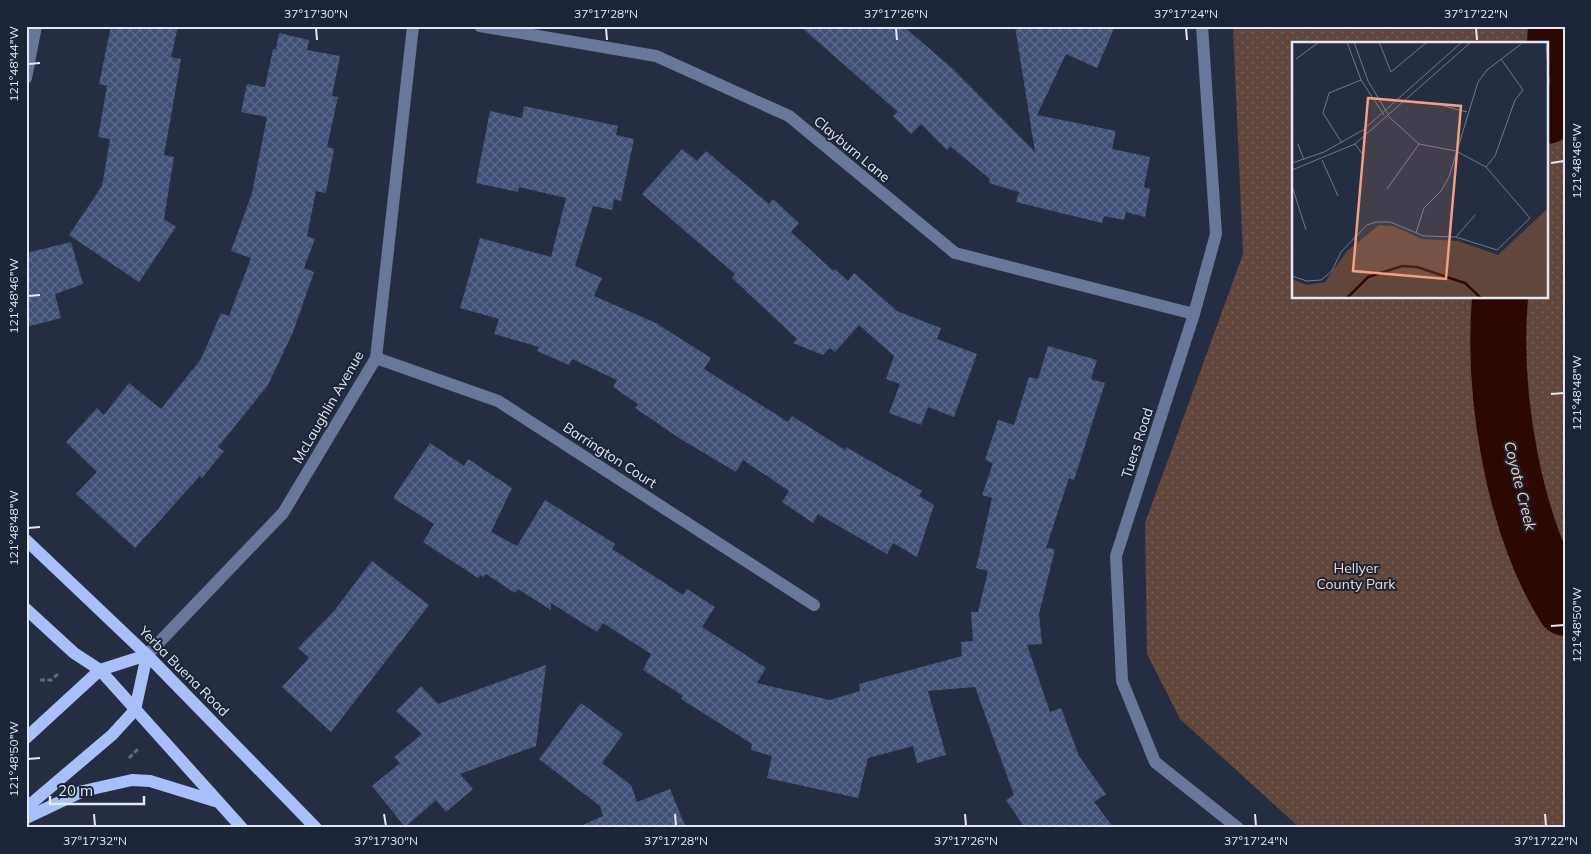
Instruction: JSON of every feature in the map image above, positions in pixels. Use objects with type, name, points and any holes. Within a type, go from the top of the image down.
[{"type":"main road","name":"Yerba Buena Road","points":[[26,540],[147,655],[316,828]]},
{"type":"main road","points":[[26,609],[74,653],[100,670],[242,828]]},
{"type":"main road","name":"McLaughlin Avenue","points":[[26,738],[100,670],[147,655]]},
{"type":"main road","points":[[26,808],[112,735],[135,710],[147,655]]},
{"type":"main road","points":[[26,818],[83,791],[132,780],[150,781],[216,801]]},
{"type":"street","points":[[26,78],[36,26]]},
{"type":"street","name":"McLaughlin Avenue","points":[[147,655],[283,513],[376,358],[413,26]]},
{"type":"street","name":"Clayburn Lane","points":[[480,26],[656,56],[789,116],[955,253],[1194,314]]},
{"type":"street","name":"Tuers Road","points":[[1202,26],[1216,234],[1194,314],[1116,556],[1122,681],[1155,762],[1238,828]]},
{"type":"street","name":"Barrington Court","points":[[376,358],[498,401],[814,605]]},
{"type":"path","points":[[40,680],[51,680],[58,674]]},
{"type":"green space","name":"Hellyer County Park","points":[[1233,26],[1565,26],[1565,828],[1300,828],[1180,719],[1147,654],[1145,523],[1243,254]]},
{"type":"building","points":[[111,26],[178,26],[171,57],[181,59],[164,155],[174,157],[164,219],[176,227],[139,282],[69,235],[102,186],[110,139],[98,137],[107,86],[99,84]]},
{"type":"building","points":[[800,26],[903,26],[953,69],[1035,152],[1015,26],[1115,26],[1097,68],[1066,54],[1037,115],[1116,131],[1112,149],[1150,157],[1144,187],[1150,189],[1145,217],[1126,212],[1124,220],[1104,216],[1102,223],[1016,202],[1019,192],[989,183],[990,179],[950,146],[947,150],[921,124],[911,134],[893,116],[898,112]]},
{"type":"building","points":[[279,33],[309,40],[307,50],[340,56],[332,96],[338,97],[327,147],[334,149],[326,193],[316,191],[307,236],[315,239],[304,268],[314,272],[293,332],[268,385],[218,447],[224,451],[202,478],[200,476],[135,548],[76,494],[97,472],[66,442],[97,408],[104,415],[129,383],[161,409],[201,359],[221,313],[229,316],[251,258],[231,251],[252,193],[267,117],[241,112],[247,84],[265,87],[273,49],[276,49]]},
{"type":"building","points":[[524,106],[618,126],[616,135],[634,139],[621,201],[614,199],[612,210],[593,206],[575,266],[602,278],[594,296],[656,323],[711,358],[704,369],[788,422],[792,416],[845,450],[846,447],[922,491],[919,496],[934,505],[917,557],[893,543],[887,554],[818,514],[813,523],[782,502],[789,491],[743,460],[736,472],[679,438],[635,408],[638,404],[613,387],[617,380],[572,359],[569,365],[537,351],[539,347],[494,334],[499,319],[460,308],[480,238],[551,257],[566,198],[519,187],[518,192],[476,183],[490,111],[522,118]]},
{"type":"building","points":[[682,149],[697,161],[706,151],[769,204],[773,199],[799,223],[791,232],[833,271],[835,269],[848,281],[854,273],[897,311],[941,328],[937,339],[977,354],[954,417],[928,407],[921,425],[889,413],[900,384],[886,379],[894,356],[859,325],[835,352],[830,348],[823,355],[793,343],[797,339],[732,278],[735,274],[642,194]]},
{"type":"building","points":[[71,242],[83,284],[55,294],[61,318],[26,327],[26,253]]},
{"type":"building","points":[[1048,346],[1097,360],[1091,379],[1105,383],[1074,480],[1069,478],[1046,548],[1055,549],[1039,614],[1042,644],[1027,645],[1050,712],[1061,708],[1079,756],[1106,794],[1094,802],[1114,828],[1025,828],[1006,800],[1014,795],[975,687],[928,691],[946,755],[917,763],[913,746],[868,758],[858,798],[767,778],[772,756],[751,750],[752,744],[681,699],[683,696],[643,670],[651,654],[603,623],[597,632],[551,603],[551,610],[518,589],[515,593],[486,574],[483,577],[480,575],[478,578],[423,542],[434,524],[393,498],[430,443],[464,466],[468,459],[512,488],[491,532],[517,546],[545,500],[615,544],[612,549],[683,595],[687,589],[715,607],[702,627],[766,668],[757,683],[830,700],[860,691],[859,684],[962,656],[961,642],[973,641],[971,612],[978,612],[988,571],[976,568],[992,498],[982,495],[993,463],[985,460],[998,420],[1014,425],[1029,377],[1038,379]]},
{"type":"building","points":[[372,561],[429,605],[331,732],[282,687],[309,658],[298,648],[334,611]]},
{"type":"building","points":[[546,665],[536,746],[460,774],[473,789],[446,812],[436,800],[405,827],[372,786],[400,763],[394,757],[422,734],[396,711],[421,686],[438,704]]},
{"type":"building","points":[[581,703],[623,734],[602,763],[631,785],[637,802],[670,789],[686,828],[576,828],[603,816],[600,806],[539,759]]},
{"type":"waterway","name":"Coyote Creek","points":[[1548,109],[1553,74],[1556,26]]},
{"type":"waterway","name":"Coyote Creek","points":[[1500,299],[1499,375],[1510,458],[1519,499],[1532,538],[1547,575],[1565,608]]}]
